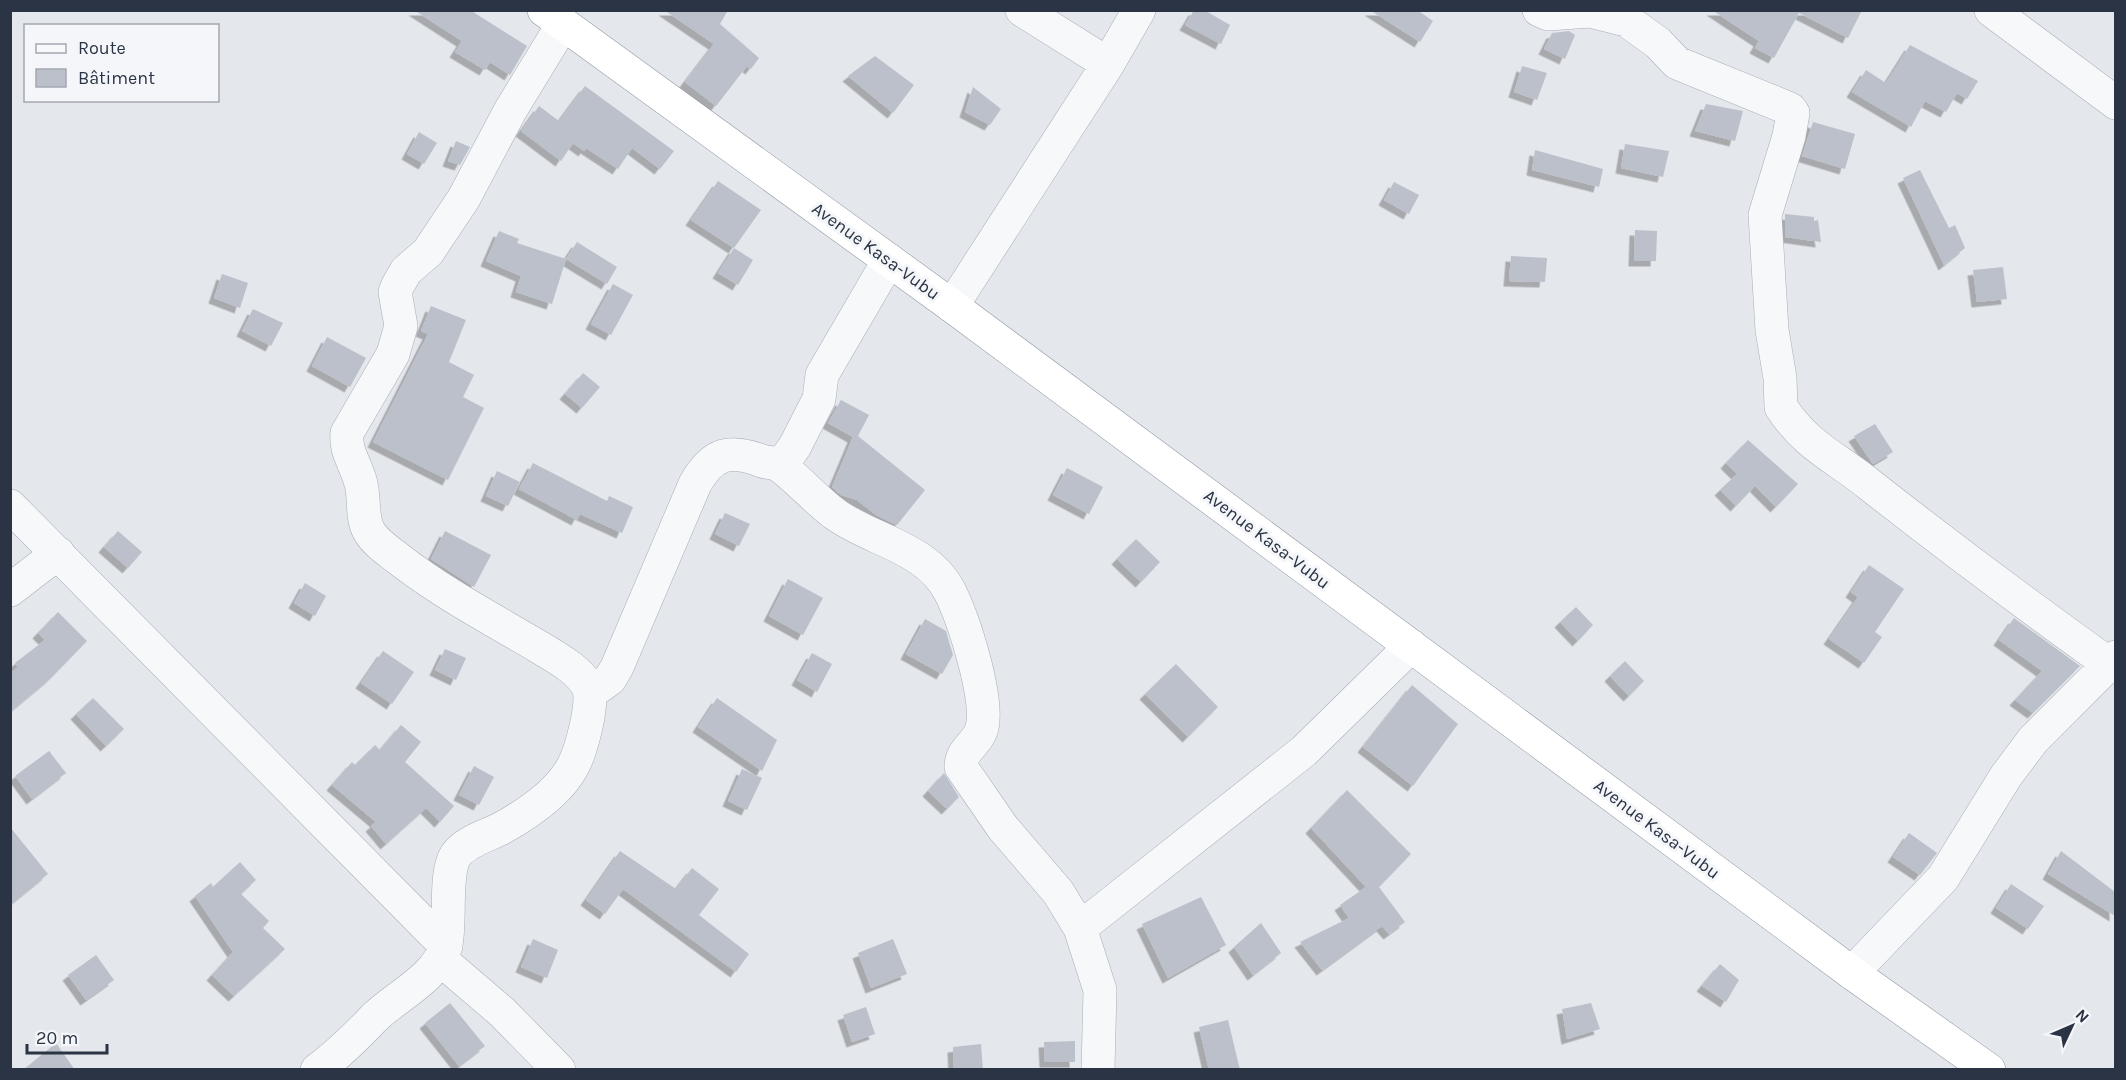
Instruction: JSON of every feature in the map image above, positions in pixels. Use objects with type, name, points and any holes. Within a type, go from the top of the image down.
[{"type":"highway","name":"Avenue Kasa-Vubu","points":[[554,17],[952,306],[1852,973],[1989,1070]]},
{"type":"street","points":[[1022,10],[1108,64]]},
{"type":"street","points":[[952,306],[1108,64],[1139,10]]},
{"type":"street","points":[[1539,10],[1548,14],[1590,11],[1626,20],[1658,43],[1677,63],[1790,109],[1793,113],[1789,136],[1765,215],[1772,330],[1780,378],[1781,407],[1825,455],[1870,484],[1961,558],[2112,661],[2033,740],[2006,776],[1943,878],[1852,973]]},
{"type":"street","points":[[1991,10],[2115,104]]},
{"type":"street","points":[[317,1070],[360,1036],[375,1018],[430,972],[443,952],[450,895],[449,873],[454,857],[462,847],[525,814],[545,800],[573,766],[586,725],[590,693],[579,675],[557,658],[460,603],[381,544],[370,533],[363,516],[361,481],[346,440],[347,433],[393,354],[401,326],[395,292],[398,285],[406,271],[429,252],[464,198],[510,111],[554,17]]},
{"type":"street","points":[[777,464],[786,459],[795,446],[819,399],[822,375],[889,260]]},
{"type":"street","points":[[590,693],[610,679],[617,667],[682,511],[705,467],[719,457],[734,454],[777,464],[836,515],[895,543],[939,574],[960,613],[981,687],[983,712],[981,730],[961,756],[961,767],[1003,828],[1058,892],[1080,928],[1100,990],[1098,1070]]},
{"type":"street","points":[[10,506],[559,1070]]},
{"type":"street","points":[[10,590],[58,554]]},
{"type":"street","points":[[1080,928],[1304,750],[1411,646]]},
{"type":"building","points":[[414,10],[470,10],[527,46],[510,75],[490,62],[485,70],[455,52],[462,41]]},
{"type":"building","points":[[664,10],[728,10],[720,24],[759,58],[751,69],[747,66],[716,106],[685,82],[714,44]]},
{"type":"building","points":[[1194,10],[1204,10],[1230,25],[1221,44],[1185,25]]},
{"type":"building","points":[[1370,10],[1417,10],[1433,21],[1420,42]]},
{"type":"building","points":[[1712,10],[1862,10],[1848,38],[1799,13],[1774,58],[1755,48],[1759,41]]},
{"type":"building","points":[[1569,31],[1575,35],[1565,59],[1544,49],[1552,33]]},
{"type":"building","points":[[1910,45],[1978,81],[1967,99],[1957,93],[1946,112],[1925,101],[1911,127],[1852,92],[1866,70],[1886,83]]},
{"type":"building","points":[[875,56],[914,85],[893,113],[848,76]]},
{"type":"building","points":[[1522,66],[1547,73],[1537,100],[1514,92]]},
{"type":"building","points":[[585,86],[674,151],[660,169],[632,148],[618,169],[586,148],[584,151],[573,143],[561,161],[521,131],[539,106],[559,121]]},
{"type":"building","points":[[973,87],[1001,109],[990,125],[965,112]]},
{"type":"building","points":[[1706,104],[1743,111],[1735,141],[1695,131]]},
{"type":"building","points":[[1813,122],[1855,134],[1845,169],[1802,156]]},
{"type":"building","points":[[419,132],[437,143],[424,164],[407,154]]},
{"type":"building","points":[[456,141],[470,147],[460,165],[448,161]]},
{"type":"building","points":[[1625,144],[1669,151],[1663,177],[1621,168]]},
{"type":"building","points":[[1535,150],[1603,169],[1599,187],[1532,170]]},
{"type":"building","points":[[1920,170],[1949,228],[1955,225],[1965,248],[1944,265],[1903,178]]},
{"type":"building","points":[[718,181],[761,210],[734,248],[691,220]]},
{"type":"building","points":[[1394,182],[1419,195],[1409,214],[1384,200]]},
{"type":"building","points":[[1785,214],[1814,217],[1814,221],[1818,220],[1821,242],[1785,237]]},
{"type":"building","points":[[1635,230],[1657,231],[1656,261],[1634,261]]},
{"type":"building","points":[[499,231],[519,239],[517,243],[566,259],[552,304],[516,292],[521,276],[486,261]]},
{"type":"building","points":[[577,242],[617,267],[607,284],[566,259]]},
{"type":"building","points":[[734,248],[753,260],[738,285],[718,273]]},
{"type":"building","points":[[1511,256],[1547,258],[1545,282],[1509,281]]},
{"type":"building","points":[[2003,267],[2007,299],[1977,302],[1973,270]]},
{"type":"building","points":[[222,274],[248,283],[240,308],[214,298]]},
{"type":"building","points":[[613,284],[633,295],[611,335],[591,324]]},
{"type":"building","points":[[431,306],[466,320],[449,362],[474,375],[463,397],[484,408],[448,480],[373,442],[428,334],[421,331]]},
{"type":"building","points":[[253,309],[283,323],[271,346],[242,331]]},
{"type":"building","points":[[327,337],[366,358],[350,387],[312,366]]},
{"type":"building","points":[[583,373],[600,387],[582,408],[565,394]]},
{"type":"building","points":[[841,400],[869,415],[858,436],[925,490],[897,525],[876,515],[857,500],[841,495],[832,487],[853,437],[828,423]]},
{"type":"building","points":[[1875,424],[1893,452],[1873,464],[1854,436]]},
{"type":"building","points":[[1748,440],[1798,484],[1776,507],[1755,486],[1736,506],[1720,490],[1737,474],[1726,463]]},
{"type":"building","points":[[533,463],[607,501],[609,496],[633,507],[622,533],[580,514],[577,520],[519,489]]},
{"type":"building","points":[[1067,468],[1103,487],[1089,514],[1053,495]]},
{"type":"building","points":[[497,471],[520,482],[508,506],[486,496]]},
{"type":"building","points":[[725,513],[750,524],[739,546],[715,534]]},
{"type":"building","points":[[118,531],[142,552],[128,568],[104,547]]},
{"type":"building","points":[[445,531],[491,555],[474,587],[431,559]]},
{"type":"building","points":[[1136,539],[1160,562],[1141,582],[1117,559]]},
{"type":"building","points":[[1869,565],[1904,589],[1875,632],[1882,637],[1864,663],[1829,639],[1858,597],[1851,592]]},
{"type":"building","points":[[788,579],[823,598],[803,635],[769,616]]},
{"type":"building","points":[[305,583],[326,596],[315,616],[294,603]]},
{"type":"building","points":[[1576,607],[1593,625],[1578,641],[1560,622]]},
{"type":"building","points":[[58,612],[87,641],[51,678],[10,712],[10,674],[18,667],[15,663],[45,640],[38,633]]},
{"type":"building","points":[[2014,618],[2080,666],[2033,713],[2015,700],[2042,671],[1999,640]]},
{"type":"building","points":[[925,619],[946,631],[953,655],[942,674],[906,654]]},
{"type":"building","points":[[445,649],[466,658],[456,680],[435,670]]},
{"type":"building","points":[[383,651],[414,672],[392,704],[361,683]]},
{"type":"building","points":[[812,653],[832,664],[817,692],[797,680]]},
{"type":"building","points":[[1625,661],[1644,681],[1629,696],[1610,676]]},
{"type":"building","points":[[1176,664],[1218,707],[1188,737],[1145,694]]},
{"type":"building","points":[[1412,685],[1458,724],[1413,786],[1363,747]]},
{"type":"building","points":[[93,698],[124,729],[106,746],[76,714]]},
{"type":"building","points":[[717,698],[777,740],[762,771],[698,727]]},
{"type":"building","points":[[401,725],[421,742],[405,762],[454,806],[440,822],[426,808],[386,844],[371,826],[376,822],[332,785],[352,762],[355,765],[375,745],[380,750]]},
{"type":"building","points":[[49,751],[66,773],[32,799],[15,776]]},
{"type":"building","points":[[474,766],[494,777],[479,805],[459,795]]},
{"type":"building","points":[[742,769],[762,778],[747,810],[728,801]]},
{"type":"building","points":[[944,773],[959,797],[947,809],[928,791]]},
{"type":"building","points":[[1347,790],[1411,854],[1379,887],[1405,922],[1389,934],[1382,926],[1322,970],[1300,942],[1349,918],[1340,905],[1366,887],[1311,828]]},
{"type":"building","points":[[10,827],[48,874],[10,905]]},
{"type":"building","points":[[1909,833],[1937,853],[1920,875],[1893,857]]},
{"type":"building","points":[[620,851],[676,889],[692,868],[719,889],[699,915],[749,954],[736,972],[623,889],[605,914],[586,900]]},
{"type":"building","points":[[2061,851],[2115,892],[2115,916],[2048,874]]},
{"type":"building","points":[[240,862],[256,880],[241,894],[269,921],[263,928],[285,949],[234,996],[212,975],[233,952],[195,896],[211,883],[213,887]]},
{"type":"building","points":[[2011,884],[2044,906],[2028,929],[1996,908]]},
{"type":"building","points":[[1201,897],[1226,945],[1168,978],[1142,924]]},
{"type":"building","points":[[1261,923],[1281,953],[1253,975],[1234,947]]},
{"type":"building","points":[[533,939],[558,950],[547,978],[521,967]]},
{"type":"building","points":[[893,939],[907,974],[871,988],[858,953]]},
{"type":"building","points":[[96,955],[114,980],[86,1000],[68,975]]},
{"type":"building","points":[[1720,964],[1739,980],[1726,1002],[1702,986]]},
{"type":"building","points":[[450,1003],[485,1046],[459,1066],[425,1023]]},
{"type":"building","points":[[1591,1003],[1600,1029],[1567,1039],[1562,1009]]},
{"type":"building","points":[[866,1007],[875,1034],[852,1042],[843,1015]]},
{"type":"building","points":[[1228,1020],[1240,1070],[1209,1070],[1199,1027]]},
{"type":"building","points":[[1075,1041],[1075,1062],[1045,1062],[1044,1042]]},
{"type":"building","points":[[56,1043],[75,1070],[23,1070]]},
{"type":"building","points":[[981,1044],[983,1070],[954,1070],[953,1047]]}]
